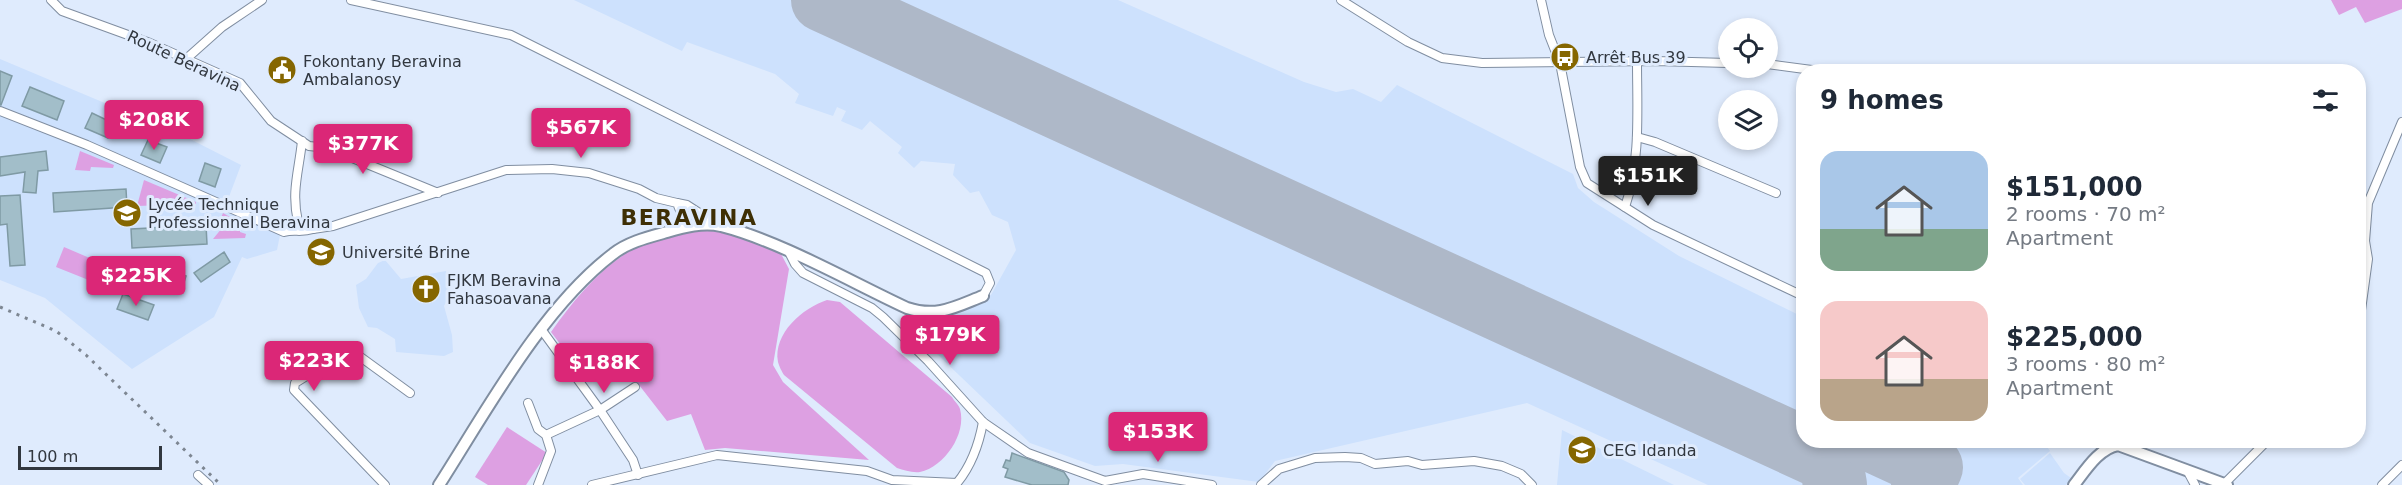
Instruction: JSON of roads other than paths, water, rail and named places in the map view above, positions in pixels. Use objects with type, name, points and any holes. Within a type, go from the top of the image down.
[{"type":"street","name":"Route Beravina","points":[[51,0],[62,11],[150,43],[240,83],[271,121],[309,146],[328,148],[438,193]]},
{"type":"street","points":[[185,60],[222,27],[262,0]]},
{"type":"street","points":[[0,111],[87,145],[173,185],[284,232],[304,232],[333,226],[506,170],[552,169],[589,173],[639,189],[656,198],[687,205],[720,226],[789,252],[924,314],[941,312],[983,296],[990,283],[986,273],[511,35],[351,0]]},
{"type":"street","points":[[1341,0],[1408,42],[1442,58],[1482,63],[1637,61],[1718,63]]},
{"type":"street","points":[[1541,0],[1549,35],[1560,63],[1580,167],[1587,183],[1653,225],[1796,293]]},
{"type":"street","points":[[1625,207],[1631,190],[1636,137],[1637,61]]},
{"type":"street","points":[[1778,65],[1796,68]]},
{"type":"street","points":[[2366,228],[2368,203],[2402,122]]},
{"type":"street","points":[[1636,137],[1655,142],[1776,193]]},
{"type":"street","points":[[302,141],[294,191],[295,206],[298,222],[313,229]]},
{"type":"street","points":[[677,203],[681,213],[678,229]]},
{"type":"street","points":[[439,485],[541,329],[581,283],[614,253],[636,242],[700,224],[720,226]]},
{"type":"street","points":[[2366,247],[2368,259],[2366,274]]},
{"type":"street","points":[[789,252],[803,273],[872,308],[883,317],[928,361],[983,422],[1028,453],[1106,481],[1143,474],[1212,485]]},
{"type":"street","points":[[541,329],[600,410],[633,460],[638,475]]},
{"type":"street","points":[[385,485],[294,390],[295,383],[345,352],[355,353],[410,393]]},
{"type":"street","points":[[546,435],[600,410],[635,387]]},
{"type":"street","points":[[528,403],[538,429],[546,435],[551,451],[538,485]]},
{"type":"street","points":[[592,485],[717,455],[867,471],[892,480],[957,483],[966,472],[980,437],[983,422]]},
{"type":"street","points":[[2074,485],[2105,448]]},
{"type":"street","points":[[2128,448],[2226,484],[2260,448]]},
{"type":"street","points":[[1261,485],[1279,469],[1315,458],[1360,458],[1375,464],[1408,461],[1422,465],[1474,462],[1502,466],[1521,474],[1532,485]]},
{"type":"street","points":[[2382,485],[2402,465]]},
{"type":"street","points":[[2187,470],[2195,485]]},
{"type":"street","points":[[198,475],[209,485]]},
{"type":"railway","points":[[0,307],[56,331],[86,355],[221,485]]},
{"type":"place","name":"Arrêt Bus 39","points":[[1565,57]]},
{"type":"place","name":"Fokontany Beravina Ambalanosy","points":[[282,70]]},
{"type":"place","name":"Lycée Technique Professionnel Beravina","points":[[127,213]]},
{"type":"place","name":"Université Brine","points":[[321,252]]},
{"type":"place","name":"FJKM Beravina Fahasoavana","points":[[426,289]]},
{"type":"place","name":"CEG Idanda","points":[[1582,450]]},
{"type":"district","name":"BERAVINA","points":[[689,217]]}]
